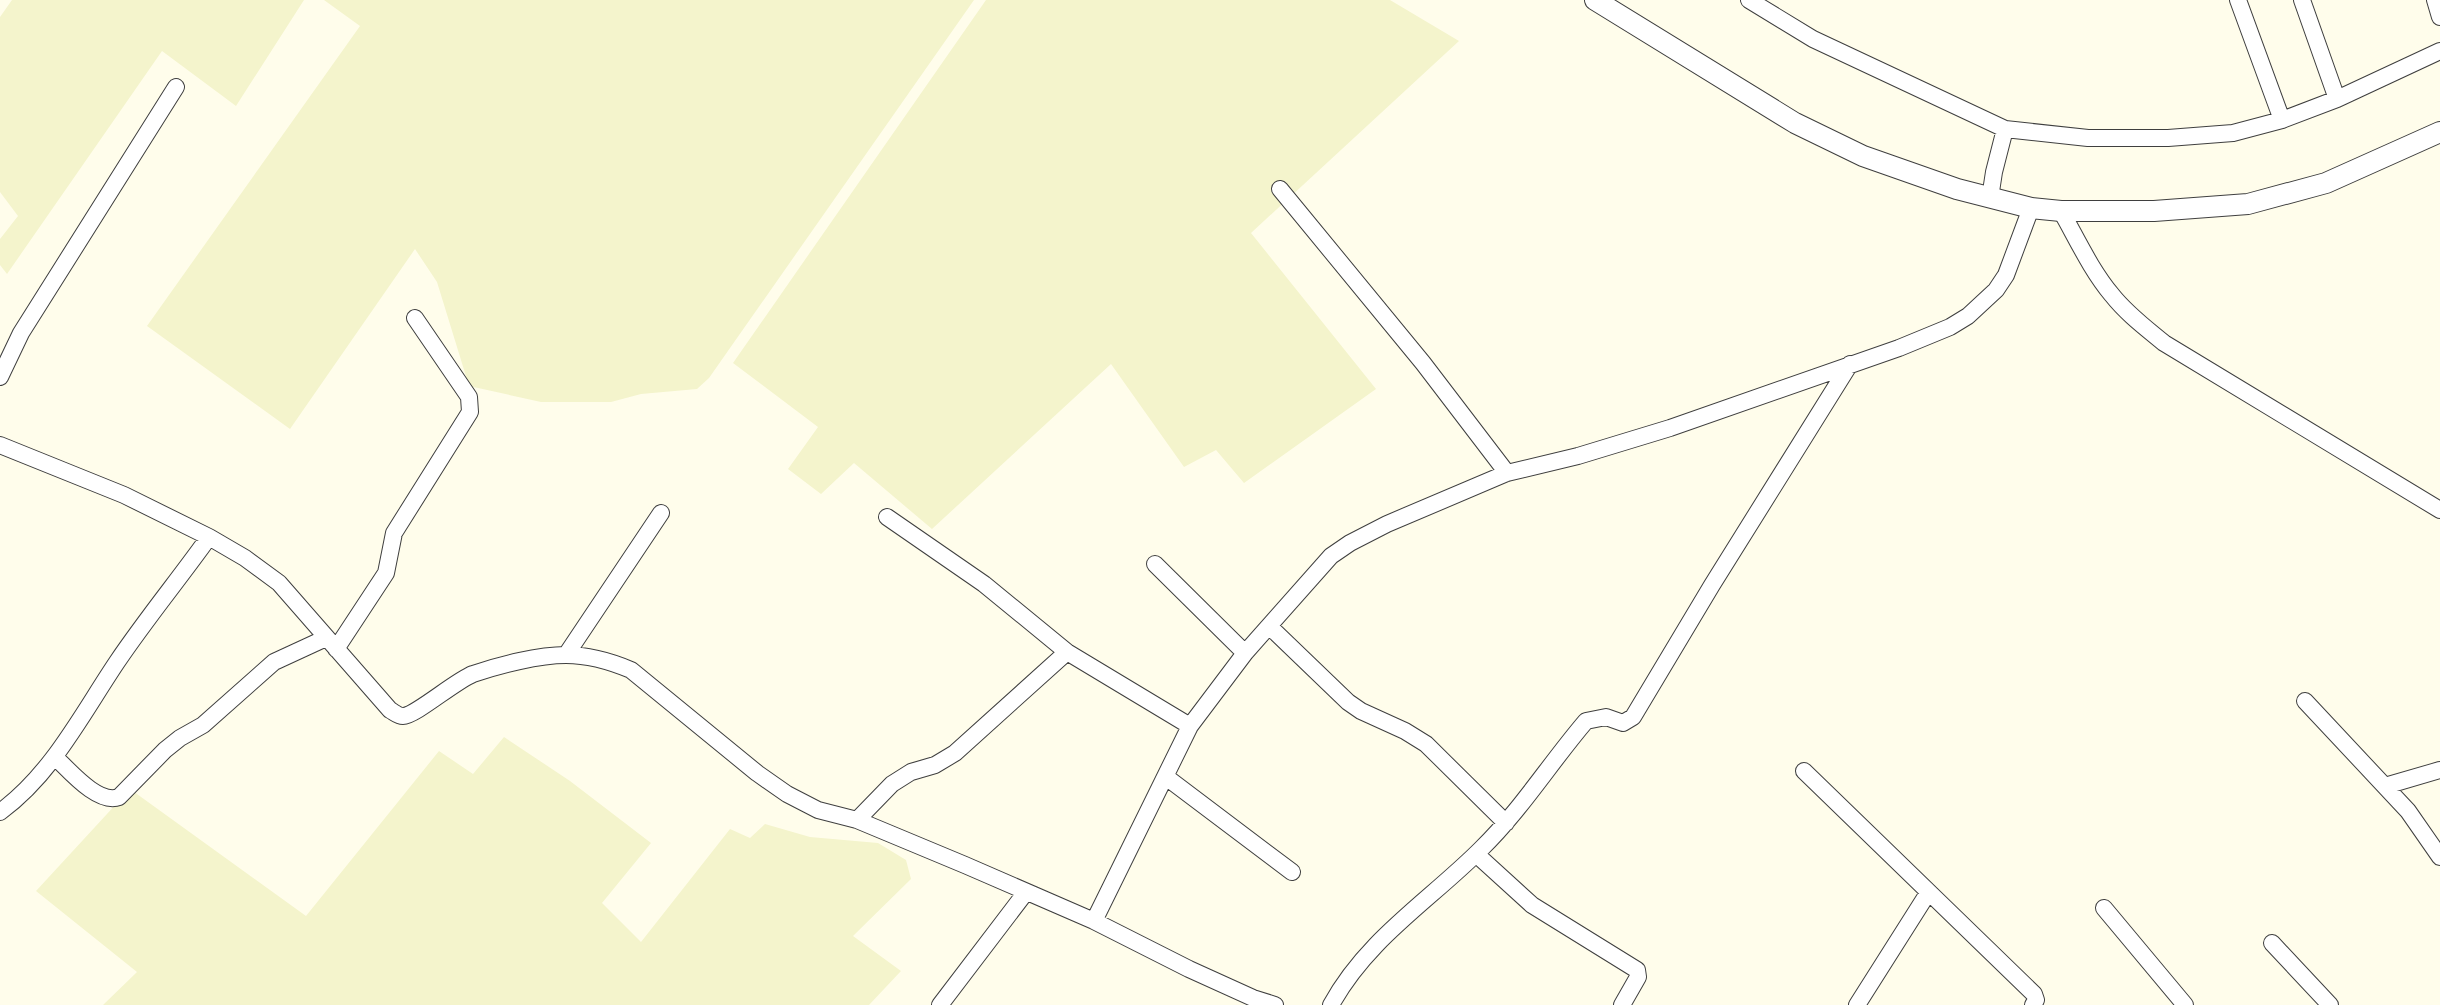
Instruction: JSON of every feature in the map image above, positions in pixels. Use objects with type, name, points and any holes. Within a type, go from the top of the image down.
[{"type":"street","points":[[1595,0],[1795,124],[1885,165],[1950,187],[2031,208],[2061,211],[2154,211],[2248,204],[2326,183],[2440,132]]},
{"type":"street","points":[[1749,0],[1813,39],[2005,129],[2088,138],[2168,138],[2233,133],[2282,120],[2337,100],[2440,51]]},
{"type":"street","points":[[2238,0],[2282,120]]},
{"type":"street","points":[[2302,0],[2337,100]]},
{"type":"street","points":[[2435,0],[2440,17]]},
{"type":"street","points":[[0,378],[21,333],[176,87]]},
{"type":"street","points":[[1990,198],[1994,172],[2005,129]]},
{"type":"street","points":[[1280,189],[1423,363],[1507,473]]},
{"type":"street","points":[[1094,921],[1190,726],[1245,653],[1331,556],[1350,543],[1387,524],[1507,473],[1578,456],[1670,428],[1922,339],[1950,327],[1982,304],[1996,290],[2006,275],[2031,208]]},
{"type":"street","points":[[2061,211],[2097,275],[2112,295],[2131,316],[2164,343],[2440,510]]},
{"type":"street","points":[[55,757],[100,795],[113,798],[119,797],[165,750],[180,738],[203,725],[274,662],[331,643],[386,574],[394,533],[470,412],[469,397],[416,318]]},
{"type":"street","points":[[1330,1005],[1352,969],[1374,944],[1476,854],[1506,823],[1586,721],[1596,717],[1606,717],[1623,722],[1633,717],[1712,585],[1850,364]]},
{"type":"street","points":[[0,445],[124,495],[209,537],[245,558],[279,583],[390,710],[403,716],[412,714],[452,685],[473,674],[522,661],[566,655],[602,660],[631,670],[757,773],[787,794],[818,810],[857,820],[1094,921],[1189,969],[1253,998],[1275,1005]]},
{"type":"street","points":[[566,655],[661,513]]},
{"type":"street","points":[[887,517],[984,584],[1067,652],[1190,726]]},
{"type":"street","points":[[0,812],[28,788],[55,757],[118,660],[209,537]]},
{"type":"street","points":[[1155,564],[1245,653]]},
{"type":"street","points":[[1269,626],[1348,702],[1426,744],[1506,823]]},
{"type":"street","points":[[857,820],[892,784],[910,772],[935,765],[955,753],[1067,652]]},
{"type":"street","points":[[2305,701],[2408,811],[2438,850]]},
{"type":"street","points":[[2385,786],[2440,770]]},
{"type":"street","points":[[1804,772],[1928,894],[2034,994],[2036,1000],[2033,1005]]},
{"type":"street","points":[[1166,777],[1292,872]]},
{"type":"street","points":[[1476,854],[1532,905],[1637,970],[1638,977],[1622,1005]]},
{"type":"street","points":[[940,1005],[1026,892]]},
{"type":"street","points":[[1857,1005],[1928,894]]},
{"type":"street","points":[[2104,908],[2185,1005]]},
{"type":"street","points":[[2272,943],[2330,1005]]},
{"type":"green space","points":[[12,0],[304,0],[236,106],[162,51],[7,274],[0,265],[0,239],[18,216],[0,192],[0,17]]},
{"type":"green space","points":[[324,0],[974,0],[709,378],[697,389],[641,394],[611,402],[541,402],[469,386],[437,282],[415,249],[290,429],[147,326],[360,26]]},
{"type":"green space","points":[[986,0],[1390,0],[1459,41],[1251,233],[1376,389],[1244,483],[1216,450],[1184,467],[1111,364],[932,529],[854,463],[821,494],[788,469],[818,427],[733,363]]},
{"type":"green space","points":[[504,737],[570,781],[651,843],[602,903],[641,942],[730,829],[750,838],[765,824],[810,837],[878,843],[906,860],[911,879],[853,936],[901,971],[869,1005],[103,1005],[137,972],[36,891],[130,789],[306,916],[439,751],[473,774]]}]
